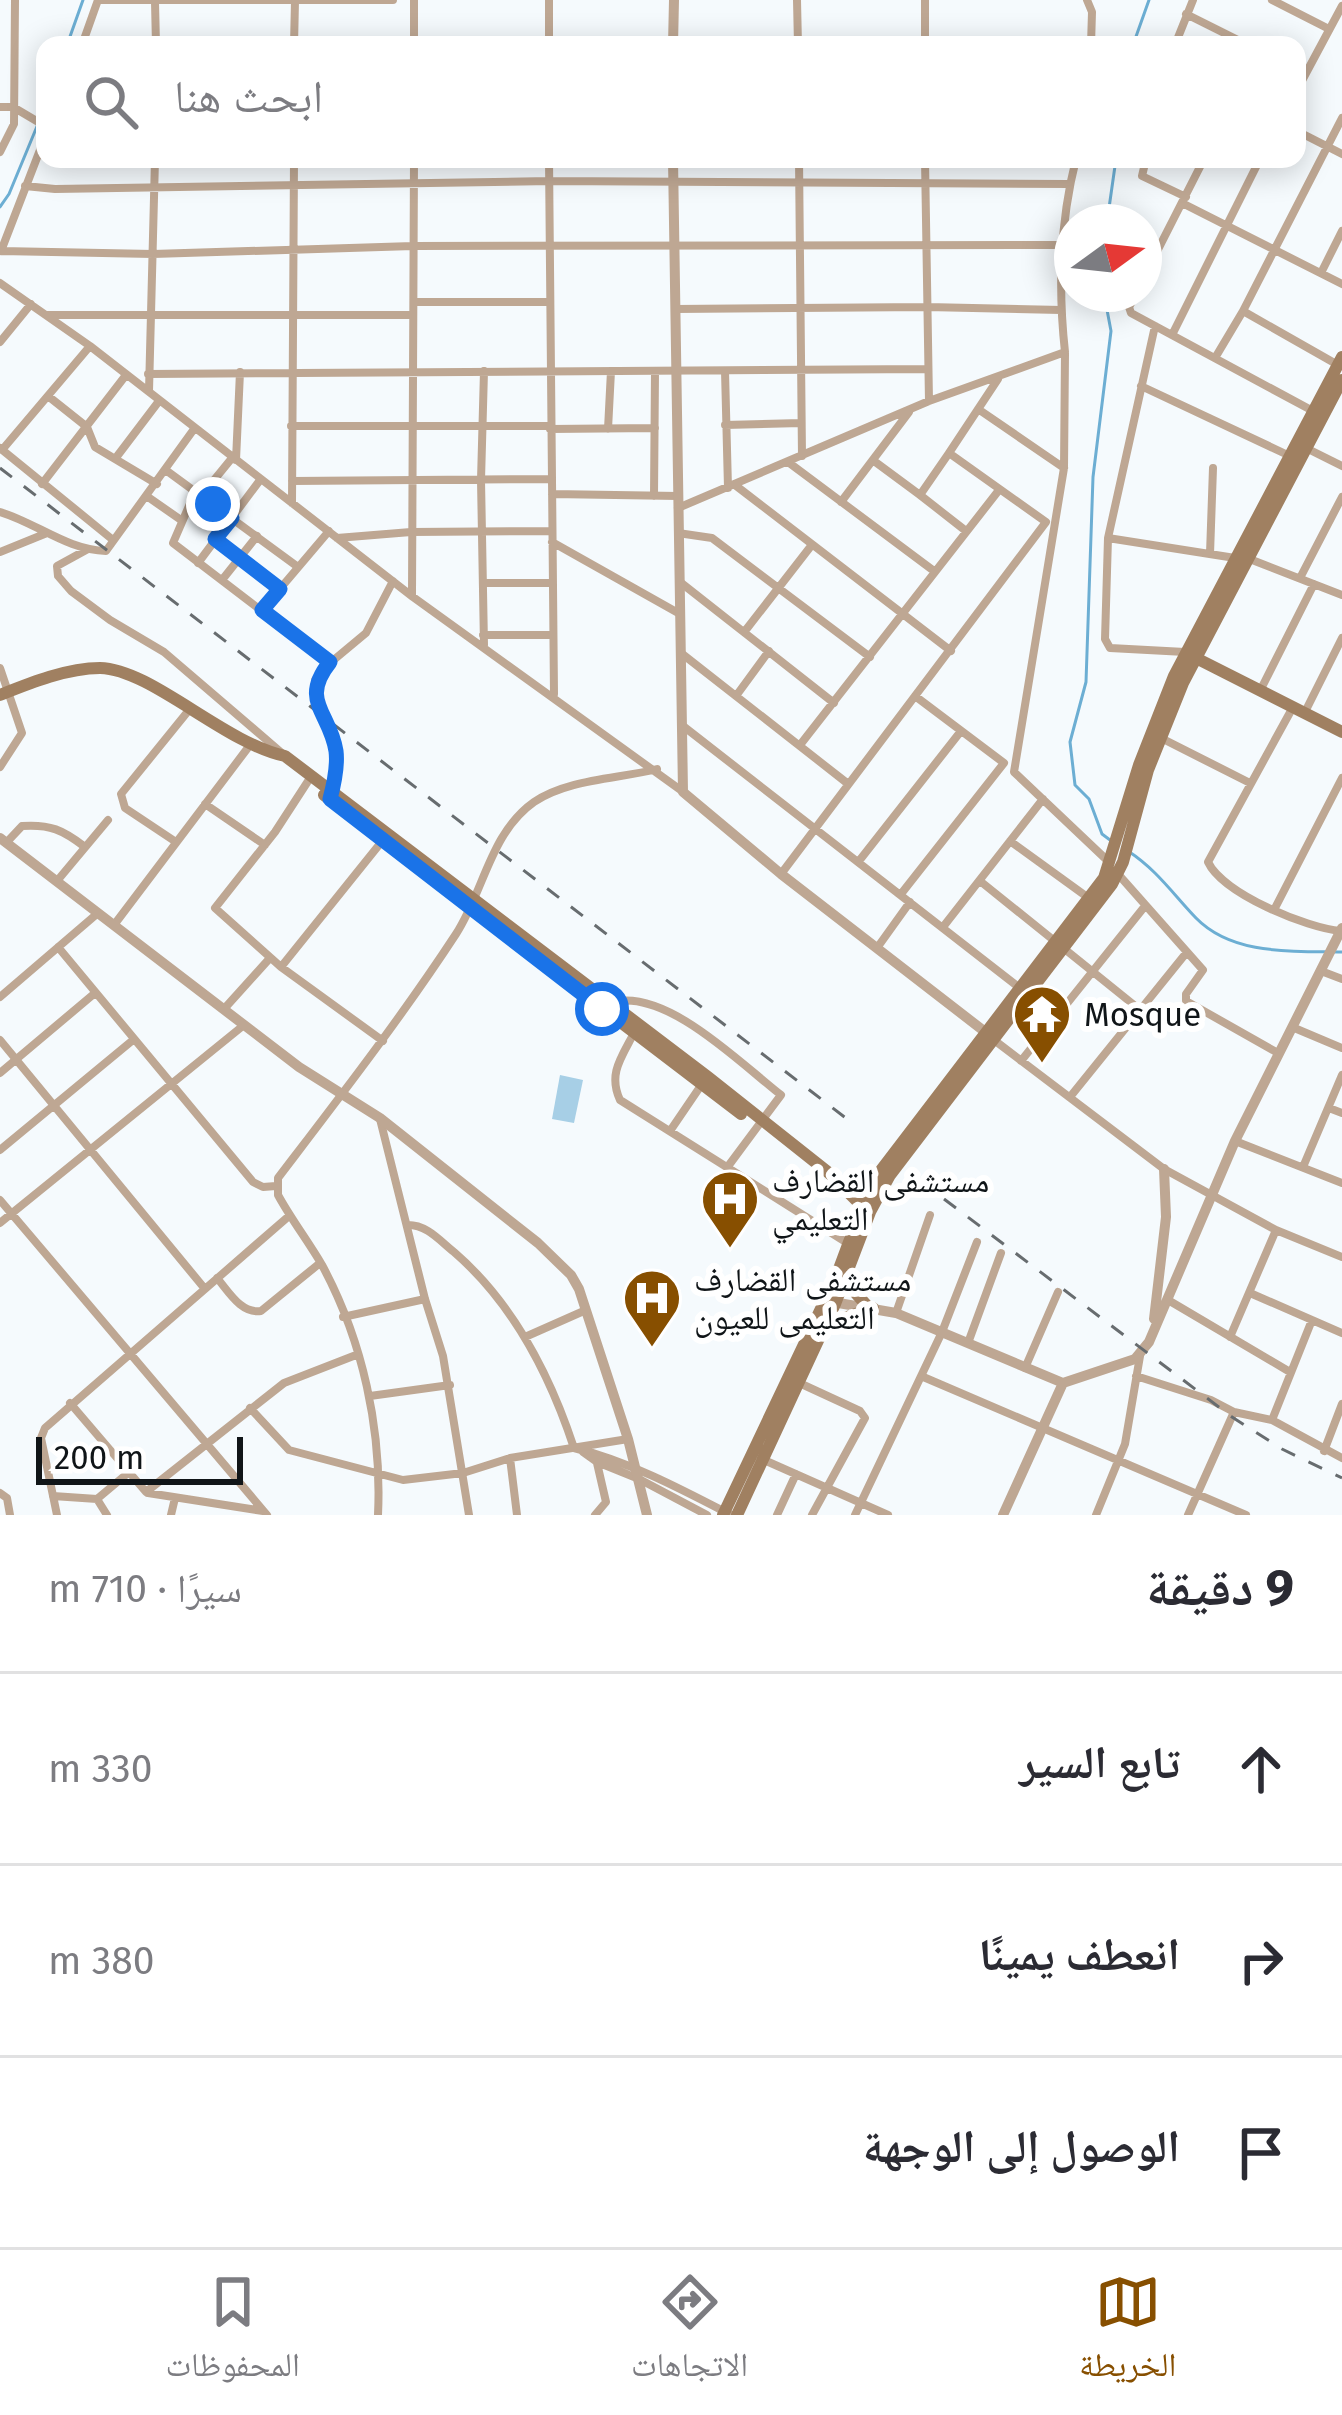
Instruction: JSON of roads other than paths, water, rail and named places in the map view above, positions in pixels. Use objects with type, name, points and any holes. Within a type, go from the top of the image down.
[{"type":"main road","points":[[1298,449],[1340,361]]},
{"type":"main road","points":[[990,1036],[1117,862],[1125,813],[1154,724],[1298,449],[1342,380]]},
{"type":"main road","points":[[1191,655],[1342,732]]},
{"type":"main road","points":[[729,1514],[763,1460],[792,1380],[825,1325],[849,1244],[866,1209],[909,1140],[1061,944],[1117,862],[1191,655]]},
{"type":"main road","points":[[5,693],[75,671],[115,670],[250,745],[278,754],[760,1124]]},
{"type":"main road","points":[[331,795],[383,840],[473,903]]},
{"type":"main road","points":[[606,1006],[702,1084],[830,1173],[866,1209]]},
{"type":"main road","points":[[729,1514],[835,1293],[866,1209]]},
{"type":"main road","points":[[835,1293],[869,1308]]},
{"type":"main road","points":[[825,1325],[869,1308]]},
{"type":"street","points":[[0,152],[12,131],[15,0]]},
{"type":"street","points":[[85,36],[98,0],[393,0]]},
{"type":"street","points":[[414,0],[414,36]]},
{"type":"street","points":[[549,0],[549,36]]},
{"type":"street","points":[[674,0],[674,36]]},
{"type":"street","points":[[797,0],[798,36]]},
{"type":"street","points":[[925,0],[925,36]]},
{"type":"street","points":[[1087,0],[1091,36]]},
{"type":"street","points":[[1177,36],[1193,0]]},
{"type":"street","points":[[1272,0],[1329,29]]},
{"type":"street","points":[[294,36],[295,1]]},
{"type":"street","points":[[155,2],[156,36]]},
{"type":"street","points":[[1306,64],[1342,6]]},
{"type":"street","points":[[1186,14],[1230,36]]},
{"type":"street","points":[[0,106],[13,107],[36,121]]},
{"type":"street","points":[[1215,358],[1342,118]]},
{"type":"street","points":[[1306,136],[1342,154]]},
{"type":"street","points":[[36,159],[1,252],[1054,245]]},
{"type":"street","points":[[149,393],[155,168]]},
{"type":"street","points":[[292,503],[294,168]]},
{"type":"street","points":[[412,597],[414,168]]},
{"type":"street","points":[[549,168],[554,695]]},
{"type":"street","points":[[674,168],[683,792]]},
{"type":"street","points":[[799,168],[802,456]]},
{"type":"street","points":[[925,168],[929,400]]},
{"type":"street","points":[[1067,204],[1073,168]]},
{"type":"street","points":[[1143,168],[1142,176],[1224,226],[1342,284]]},
{"type":"street","points":[[1162,242],[1200,168]]},
{"type":"street","points":[[1172,335],[1255,168]]},
{"type":"street","points":[[25,186],[550,181],[1069,184]]},
{"type":"street","points":[[1321,273],[1342,231]]},
{"type":"street","points":[[0,283],[90,346],[412,597],[657,770],[876,949],[1164,1169],[1210,1198],[1342,1257]]},
{"type":"street","points":[[414,302],[549,302]]},
{"type":"street","points":[[0,342],[31,304]]},
{"type":"street","points":[[673,309],[1054,310]]},
{"type":"street","points":[[1243,310],[1340,361]]},
{"type":"street","points":[[1014,772],[1049,524],[1064,468],[1061,312]]},
{"type":"street","points":[[1133,312],[1313,411]]},
{"type":"street","points":[[45,315],[413,315]]},
{"type":"street","points":[[1155,326],[1108,538],[1105,643],[1191,655]]},
{"type":"street","points":[[90,346],[1,449],[113,540]]},
{"type":"street","points":[[552,494],[654,496],[678,502],[731,486],[929,400],[1065,352]]},
{"type":"street","points":[[148,374],[928,370]]},
{"type":"street","points":[[484,371],[484,646]]},
{"type":"street","points":[[608,429],[611,371]]},
{"type":"street","points":[[725,371],[731,486],[951,651]]},
{"type":"street","points":[[240,372],[234,460],[198,494],[173,543],[330,662]]},
{"type":"street","points":[[654,496],[655,372]]},
{"type":"street","points":[[43,484],[126,375]]},
{"type":"street","points":[[920,495],[1001,376]]},
{"type":"street","points":[[1141,386],[1342,466]]},
{"type":"street","points":[[48,396],[86,427],[90,442],[157,484]]},
{"type":"street","points":[[115,459],[159,401]]},
{"type":"street","points":[[842,502],[912,408]]},
{"type":"street","points":[[979,409],[1064,468]]},
{"type":"street","points":[[725,425],[801,423]]},
{"type":"street","points":[[291,425],[655,428]]},
{"type":"street","points":[[0,512],[88,549],[106,551],[194,429]]},
{"type":"street","points":[[950,453],[1049,524]]},
{"type":"street","points":[[874,460],[966,531]]},
{"type":"street","points":[[788,461],[934,571]]},
{"type":"street","points":[[1210,554],[1213,469]]},
{"type":"street","points":[[166,471],[298,567]]},
{"type":"street","points":[[292,482],[551,478]]},
{"type":"street","points":[[198,563],[260,480]]},
{"type":"street","points":[[800,745],[1000,490]]},
{"type":"street","points":[[148,496],[181,520]]},
{"type":"street","points":[[1300,578],[1342,497]]},
{"type":"street","points":[[781,874],[1049,524]]},
{"type":"street","points":[[262,610],[333,534],[482,530],[551,536],[680,614]]},
{"type":"street","points":[[0,552],[48,533]]},
{"type":"street","points":[[678,533],[712,538],[870,657]]},
{"type":"street","points":[[222,580],[256,536]]},
{"type":"street","points":[[1036,536],[1047,559]]},
{"type":"street","points":[[1108,538],[1241,558],[1342,595]]},
{"type":"street","points":[[215,539],[280,589]]},
{"type":"street","points":[[746,631],[812,546]]},
{"type":"street","points":[[88,549],[57,566],[58,576],[71,591],[164,652],[278,754]]},
{"type":"street","points":[[331,795],[336,754],[314,692],[315,680],[366,633],[393,581]]},
{"type":"street","points":[[680,582],[834,703]]},
{"type":"street","points":[[484,583],[551,583]]},
{"type":"street","points":[[1260,691],[1314,584]]},
{"type":"street","points":[[482,635],[551,635]]},
{"type":"street","points":[[1096,1515],[1119,1460],[1140,1356],[1235,1141],[1340,932],[1274,910],[1214,873],[1208,862],[1250,783],[1342,638]]},
{"type":"street","points":[[736,696],[769,650]]},
{"type":"street","points":[[681,653],[847,783]]},
{"type":"street","points":[[0,668],[22,733],[0,767]]},
{"type":"street","points":[[915,697],[1014,772],[1117,862],[1145,906],[1204,971],[1186,994],[1186,1001],[1278,1053]]},
{"type":"street","points":[[176,842],[125,808],[121,794],[189,710]]},
{"type":"street","points":[[682,725],[1021,988]]},
{"type":"street","points":[[860,861],[961,731]]},
{"type":"street","points":[[1160,737],[1250,783]]},
{"type":"street","points":[[114,925],[250,745]]},
{"type":"street","points":[[901,894],[1004,764]]},
{"type":"street","points":[[378,1515],[380,1473],[370,1396],[343,1317],[320,1263],[289,1215],[276,1186],[278,1178],[383,1041],[473,903],[509,825],[558,789],[657,770]]},
{"type":"street","points":[[1274,910],[1342,778]]},
{"type":"street","points":[[310,779],[215,908],[281,967],[383,1041]]},
{"type":"street","points":[[943,927],[1043,799]]},
{"type":"street","points":[[205,804],[265,845]]},
{"type":"street","points":[[57,881],[108,820]]},
{"type":"street","points":[[85,847],[46,824],[22,826],[3,840],[244,1025],[341,1096],[380,1118],[571,1275],[628,1439],[647,1515]]},
{"type":"street","points":[[281,967],[383,840]]},
{"type":"street","points":[[1010,841],[1090,899]]},
{"type":"street","points":[[980,881],[1138,1009]]},
{"type":"street","points":[[876,949],[910,902]]},
{"type":"street","points":[[1022,1061],[1145,906]]},
{"type":"street","points":[[1,992],[98,913]]},
{"type":"street","points":[[58,947],[253,1182],[276,1186]]},
{"type":"street","points":[[1070,1097],[1187,952]]},
{"type":"street","points":[[224,1009],[270,958]]},
{"type":"street","points":[[1323,969],[1342,979]]},
{"type":"street","points":[[0,1073],[96,993]]},
{"type":"street","points":[[606,1006],[634,999],[665,1008],[781,1097],[729,1165]]},
{"type":"street","points":[[0,1223],[244,1025]]},
{"type":"street","points":[[1292,1027],[1342,1048]]},
{"type":"street","points":[[634,1033],[615,1071],[613,1084],[620,1100],[849,1244]]},
{"type":"street","points":[[0,1040],[205,1289]]},
{"type":"street","points":[[0,1150],[133,1040]]},
{"type":"street","points":[[1303,1167],[1342,1075]]},
{"type":"street","points":[[670,1131],[702,1084]]},
{"type":"street","points":[[1329,1108],[1342,1113]]},
{"type":"street","points":[[380,1118],[450,1384],[469,1515]]},
{"type":"street","points":[[1235,1141],[1341,1180]]},
{"type":"street","points":[[1152,1334],[1163,1259],[1164,1169]]},
{"type":"street","points":[[0,1200],[266,1513]]},
{"type":"street","points":[[57,1515],[41,1438],[45,1428],[289,1215]]},
{"type":"street","points":[[896,1313],[930,1215]]},
{"type":"street","points":[[407,1225],[423,1226],[475,1271],[504,1304],[525,1337],[578,1449],[597,1462],[638,1474],[707,1515]]},
{"type":"street","points":[[1230,1337],[1276,1230]]},
{"type":"street","points":[[855,1515],[942,1332],[977,1242]]},
{"type":"street","points":[[968,1343],[1001,1253]]},
{"type":"street","points":[[217,1278],[243,1308],[261,1311],[320,1263]]},
{"type":"street","points":[[1025,1368],[1058,1292]]},
{"type":"street","points":[[1250,1292],[1342,1333]]},
{"type":"street","points":[[835,1293],[869,1308],[896,1313],[1063,1383],[1114,1369],[1140,1356]]},
{"type":"street","points":[[343,1317],[425,1299]]},
{"type":"street","points":[[1168,1300],[1289,1372]]},
{"type":"street","points":[[525,1337],[586,1310]]},
{"type":"street","points":[[1273,1420],[1312,1321]]},
{"type":"street","points":[[146,1492],[299,1375],[356,1355]]},
{"type":"street","points":[[921,1376],[1246,1515]]},
{"type":"street","points":[[1136,1376],[1234,1412],[1273,1420],[1342,1458]]},
{"type":"street","points":[[792,1380],[860,1411],[865,1418],[812,1515]]},
{"type":"street","points":[[1003,1515],[1063,1383]]},
{"type":"street","points":[[370,1396],[450,1384]]},
{"type":"street","points":[[70,1402],[146,1492],[266,1513]]},
{"type":"street","points":[[1324,1451],[1342,1404]]},
{"type":"street","points":[[250,1408],[289,1450],[403,1480],[463,1473],[510,1458],[628,1439]]},
{"type":"street","points":[[1188,1515],[1234,1412]]},
{"type":"street","points":[[578,1449],[729,1514]]},
{"type":"street","points":[[510,1458],[517,1515]]},
{"type":"street","points":[[763,1460],[888,1515]]},
{"type":"street","points":[[595,1515],[607,1502],[597,1462]]},
{"type":"street","points":[[53,1496],[97,1499],[128,1473]]},
{"type":"street","points":[[776,1515],[796,1474]]},
{"type":"street","points":[[0,1493],[7,1498],[10,1515]]},
{"type":"street","points":[[171,1515],[175,1498]]},
{"type":"street","points":[[97,1499],[107,1515]]},
{"type":"waterway","points":[[70,36],[83,0]]},
{"type":"waterway","points":[[1136,36],[1149,0]]},
{"type":"waterway","points":[[0,207],[36,129]]},
{"type":"waterway","points":[[1110,204],[1115,168]]},
{"type":"waterway","points":[[1107,312],[1111,331],[1093,477],[1086,682],[1070,742],[1075,785],[1089,799],[1102,834],[1110,840]]},
{"type":"waterway","points":[[1128,851],[1196,918],[1228,939],[1265,949],[1342,952]]},
{"type":"railway","points":[[0,468],[851,1122]]},
{"type":"railway","points":[[944,1199],[1232,1417],[1282,1449],[1342,1478]]},
{"type":"place","name":"Mosque","points":[[1042,1065]]},
{"type":"place","name":"مستشفى القضارف التعليمي","points":[[730,1250]]},
{"type":"place","name":"مستشفى القضارف التعليمى للعيون","points":[[652,1349]]}]
